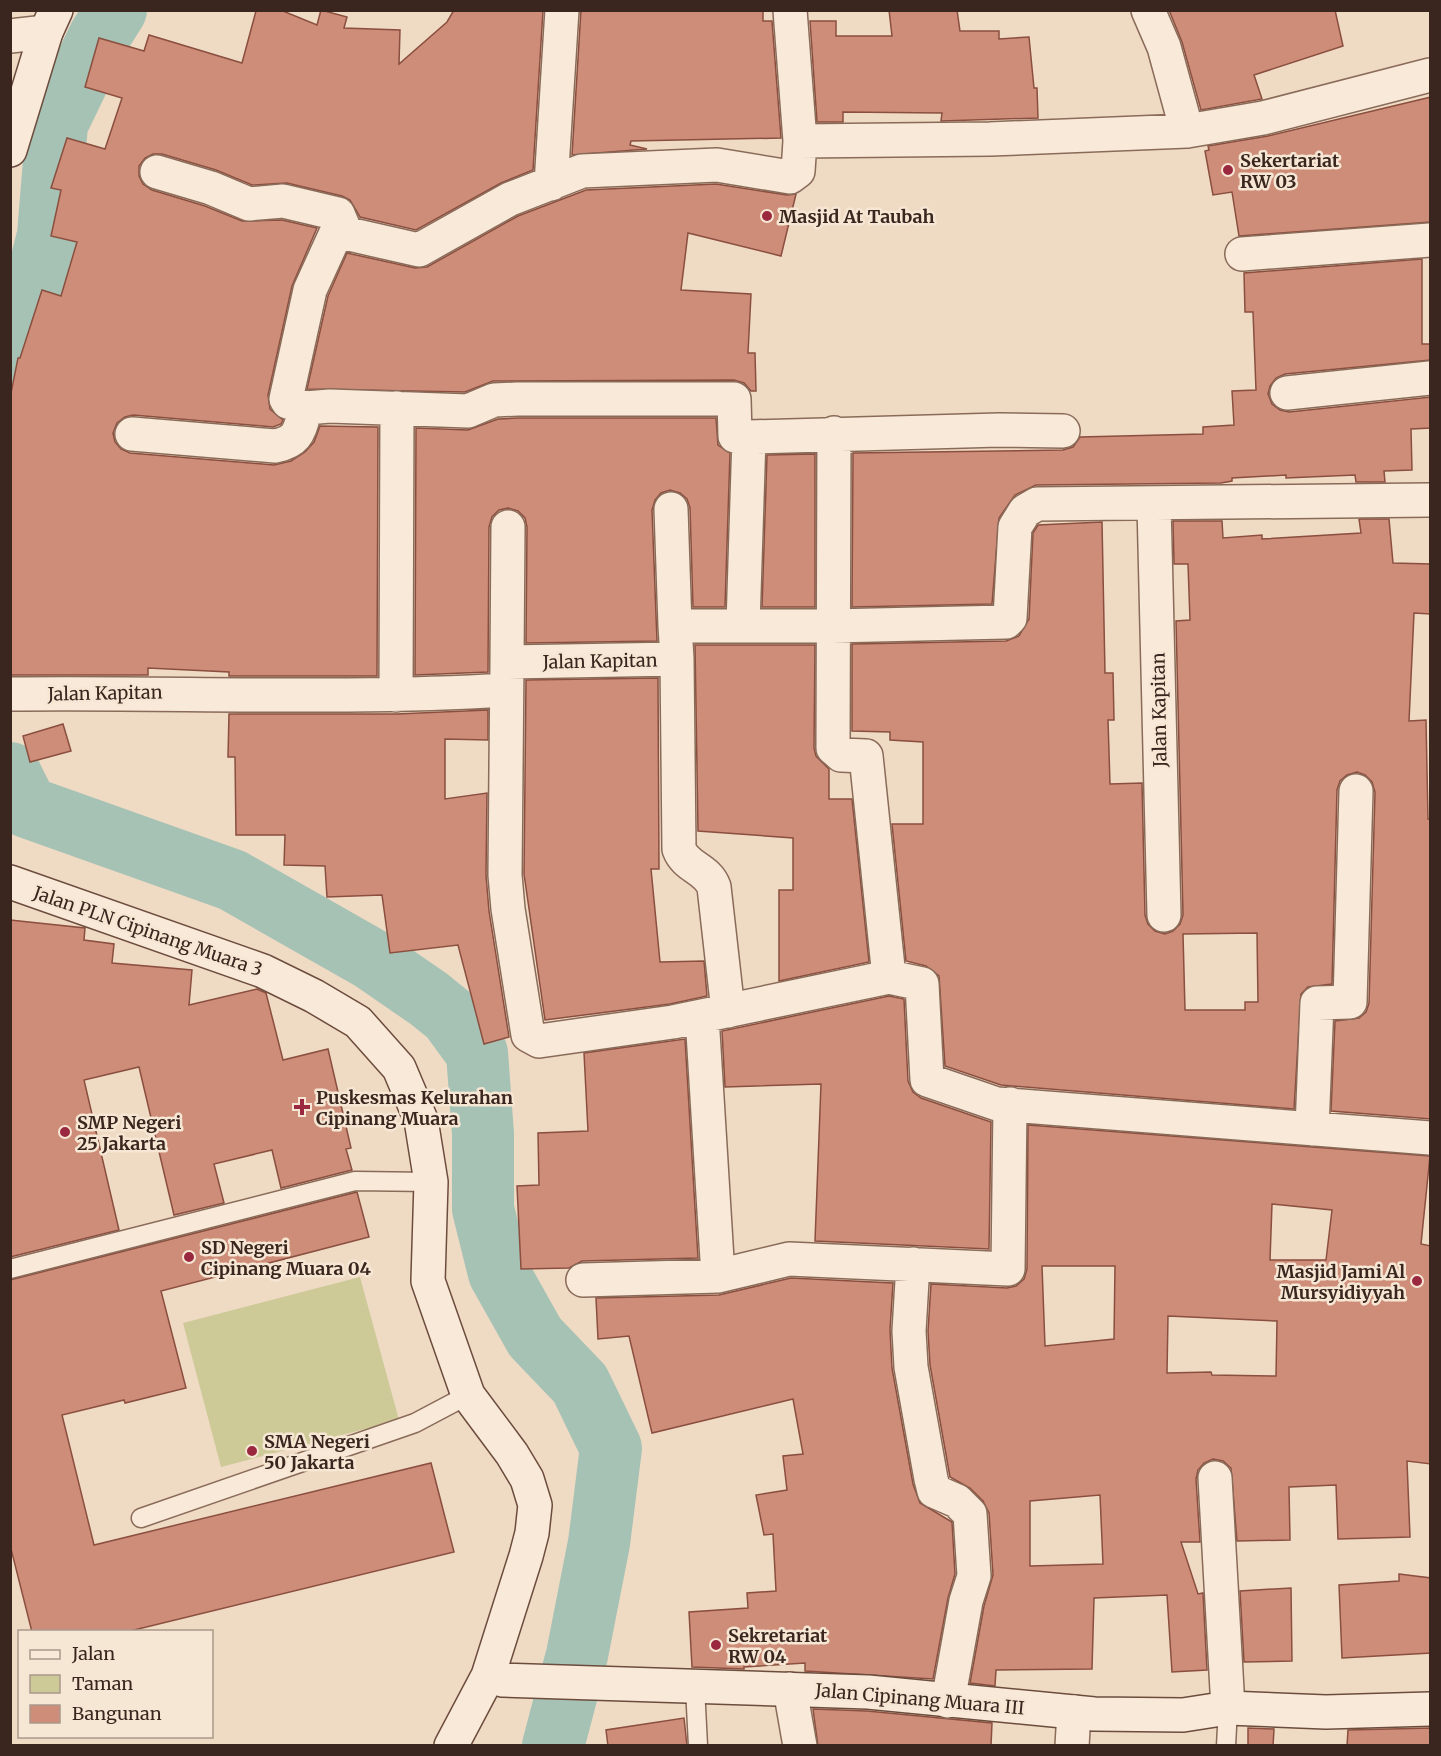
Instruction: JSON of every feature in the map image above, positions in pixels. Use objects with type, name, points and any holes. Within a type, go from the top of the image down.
[{"type":"street","points":[[551,184],[562,10]]},
{"type":"street","points":[[790,10],[800,141],[798,171],[790,177],[717,165],[582,171],[510,199],[419,250],[340,232],[335,235],[310,290],[286,399],[306,408],[468,411],[494,400],[732,397],[735,436],[1063,431]]},
{"type":"street","points":[[1148,10],[1164,47],[1187,131]]},
{"type":"street","points":[[10,36],[51,21]]},
{"type":"street","points":[[11,148],[51,21]]},
{"type":"street","points":[[800,141],[990,139],[1187,131],[1263,118],[1431,75]]},
{"type":"street","points":[[157,172],[211,188],[249,204],[283,201],[338,214],[346,233]]},
{"type":"street","points":[[1242,254],[1431,240]]},
{"type":"street","points":[[1287,393],[1431,378]]},
{"type":"street","points":[[132,434],[275,446],[288,444],[297,436],[306,408]]},
{"type":"street","points":[[396,695],[397,408]]},
{"type":"street","points":[[834,433],[833,748],[841,755],[866,756],[890,977]]},
{"type":"street","points":[[743,625],[749,437]]},
{"type":"street","points":[[675,626],[832,626],[1006,622],[1010,618],[1015,527],[1025,511],[1037,504],[1154,505],[1431,500]]},
{"type":"street","name":"Jalan Kapitan","points":[[1154,505],[1164,915]]},
{"type":"street","name":"Jalan Kapitan","points":[[10,694],[177,692],[396,695],[507,676],[677,659],[671,509]]},
{"type":"street","points":[[508,527],[505,875],[528,1035],[539,1041],[715,1013],[890,977],[922,984],[927,1080],[997,1104],[1431,1138]]},
{"type":"street","points":[[677,659],[678,849],[687,863],[711,878],[714,887],[718,1276]]},
{"type":"street","points":[[1312,1130],[1317,1003],[1350,1002],[1356,791]]},
{"type":"street","name":"Jalan PLN Cipinang Muara 3","points":[[10,882],[263,971],[314,996],[358,1022],[399,1068],[421,1120],[432,1182],[428,1281],[468,1395],[492,1424],[517,1462],[527,1479],[535,1505],[532,1533],[496,1678]]},
{"type":"street","points":[[583,1280],[718,1276],[789,1258],[1008,1269],[1010,1104]]},
{"type":"street","points":[[913,1264],[909,1331],[911,1367],[931,1479],[934,1491],[957,1502],[970,1514],[974,1576],[966,1601],[948,1701]]},
{"type":"street","points":[[1215,1478],[1228,1708]]},
{"type":"street","points":[[451,1746],[496,1678]]},
{"type":"street","name":"Jalan Cipinang Muara III","points":[[496,1678],[868,1692],[1074,1712],[1183,1715],[1228,1708],[1326,1712],[1431,1709]]},
{"type":"street","points":[[790,1689],[800,1746]]},
{"type":"street","points":[[1072,1746],[1074,1712]]},
{"type":"lane","points":[[10,1269],[355,1181],[432,1182]]},
{"type":"lane","points":[[141,1518],[415,1423],[468,1395]]},
{"type":"lane","points":[[695,1687],[698,1746]]},
{"type":"lane","points":[[1226,1746],[1228,1708]]},
{"type":"green space","points":[[360,1277],[399,1420],[221,1467],[183,1323]]},
{"type":"building","points":[[321,10],[347,17],[344,28],[400,30],[399,64],[447,22],[454,10],[543,11],[533,170],[501,183],[416,230],[360,217],[350,200],[342,196],[287,183],[252,185],[216,170],[162,154],[153,154],[145,158],[139,166],[139,176],[143,184],[152,190],[205,206],[242,221],[282,220],[317,228],[292,286],[268,395],[270,409],[283,420],[281,424],[273,427],[133,415],[117,423],[113,433],[115,442],[121,449],[130,453],[274,465],[291,461],[305,452],[314,442],[320,426],[378,427],[377,676],[229,676],[229,672],[148,668],[148,675],[10,675],[10,398],[18,358],[20,358],[42,290],[61,296],[77,242],[51,236],[61,190],[51,188],[67,138],[105,149],[122,98],[85,87],[99,38],[144,51],[149,35],[242,63],[256,11],[283,11],[317,25]]},
{"type":"building","points":[[581,10],[763,10],[763,21],[772,21],[781,138],[631,141],[630,145],[647,149],[572,155]]},
{"type":"building","points":[[889,10],[957,10],[960,31],[999,31],[999,39],[1029,37],[1034,88],[1037,88],[1038,118],[941,121],[942,113],[843,112],[843,122],[817,122],[810,21],[836,21],[836,36],[892,36]]},
{"type":"building","points":[[1169,10],[1335,10],[1343,46],[1254,75],[1262,99],[1201,110],[1182,42]]},
{"type":"building","points":[[1431,97],[1431,222],[1239,236],[1232,192],[1213,195],[1205,151],[1209,150],[1208,146],[1268,136]]},
{"type":"building","points":[[716,184],[787,195],[796,194],[781,256],[688,233],[681,290],[751,294],[748,353],[755,353],[756,391],[751,391],[744,383],[734,380],[493,381],[465,392],[307,389],[328,296],[347,253],[415,268],[427,267],[518,216],[586,190]]},
{"type":"building","points":[[1422,259],[1422,344],[1431,344],[1431,360],[1285,374],[1276,378],[1268,394],[1272,404],[1280,410],[1289,412],[1431,397],[1431,428],[1411,429],[1412,470],[1384,471],[1385,482],[1356,482],[1355,475],[1286,478],[1286,475],[1232,478],[1232,481],[1221,483],[1036,485],[1015,495],[999,518],[992,604],[852,607],[853,453],[1063,450],[1073,447],[1080,437],[1203,434],[1203,427],[1234,425],[1232,391],[1256,390],[1253,312],[1245,312],[1244,273]]},
{"type":"building","points":[[716,418],[718,445],[730,453],[725,607],[693,607],[690,508],[687,499],[680,493],[670,490],[661,493],[655,500],[652,510],[657,641],[526,643],[527,527],[525,518],[518,511],[508,508],[499,510],[492,517],[489,527],[488,672],[415,675],[416,428],[468,430],[498,419]]},
{"type":"building","points":[[815,454],[815,607],[762,607],[767,455]]},
{"type":"building","points":[[1359,519],[1389,519],[1393,563],[1431,564],[1431,614],[1414,613],[1409,721],[1426,720],[1428,819],[1431,819],[1431,1119],[1331,1111],[1335,1021],[1359,1018],[1366,1012],[1369,1003],[1375,792],[1372,782],[1365,775],[1357,772],[1347,775],[1340,781],[1337,790],[1332,984],[1308,987],[1301,994],[1294,1109],[1001,1085],[945,1066],[939,976],[926,966],[906,961],[892,824],[923,824],[923,742],[890,740],[890,732],[852,731],[852,644],[1006,641],[1019,636],[1029,619],[1033,533],[1038,525],[1102,522],[1105,673],[1113,673],[1114,720],[1108,720],[1110,784],[1142,783],[1145,915],[1148,924],[1155,931],[1165,934],[1173,931],[1180,924],[1183,915],[1176,621],[1190,620],[1188,564],[1174,564],[1173,521],[1222,521],[1223,538],[1262,535],[1262,539],[1361,533]],"holes":[[[1257,933],[1258,1002],[1245,1002],[1245,1010],[1185,1010],[1183,934]]]},
{"type":"building","points":[[695,645],[815,645],[814,748],[816,756],[829,769],[829,799],[852,799],[869,962],[779,981],[779,890],[793,890],[793,838],[698,831]]},
{"type":"building","points":[[658,678],[659,869],[651,869],[660,962],[704,961],[707,996],[670,1004],[545,1020],[524,874],[526,680]]},
{"type":"building","points":[[488,710],[488,740],[445,739],[445,799],[487,793],[486,875],[489,911],[509,1037],[484,1044],[458,945],[390,953],[382,895],[327,897],[325,866],[284,865],[285,835],[236,835],[235,757],[228,757],[229,714],[397,714]]},
{"type":"building","points":[[63,724],[71,751],[30,762],[23,736]]},
{"type":"building","points":[[10,920],[85,928],[84,940],[114,944],[112,963],[192,970],[189,1005],[257,989],[266,993],[283,1060],[328,1049],[351,1148],[346,1149],[352,1170],[281,1188],[272,1150],[214,1164],[224,1203],[174,1215],[139,1067],[84,1080],[119,1230],[10,1257]]},
{"type":"building","points":[[889,996],[904,999],[908,1081],[913,1092],[921,1098],[991,1122],[989,1249],[815,1241],[821,1084],[725,1087],[722,1031]]},
{"type":"building","points":[[685,1039],[698,1258],[582,1261],[569,1268],[521,1269],[517,1186],[539,1185],[538,1133],[588,1131],[584,1053]]},
{"type":"building","points":[[1028,1125],[1430,1156],[1421,1244],[1431,1246],[1431,1464],[1407,1461],[1410,1537],[1338,1539],[1336,1485],[1289,1487],[1290,1540],[1237,1541],[1231,1468],[1223,1461],[1213,1459],[1204,1463],[1198,1470],[1196,1479],[1200,1542],[1181,1542],[1198,1594],[1203,1593],[1207,1670],[1172,1672],[1167,1595],[1094,1598],[1092,1669],[996,1670],[995,1686],[970,1683],[984,1606],[993,1575],[989,1513],[983,1501],[970,1488],[950,1477],[930,1365],[928,1331],[931,1284],[1007,1288],[1016,1286],[1024,1279],[1027,1269]],"holes":[[[1272,1204],[1332,1210],[1326,1260],[1270,1260]],[[1042,1266],[1115,1266],[1114,1339],[1045,1346]],[[1168,1316],[1277,1321],[1276,1376],[1212,1375],[1211,1372],[1167,1373]],[[1100,1495],[1103,1564],[1030,1566],[1030,1501]]]},
{"type":"building","points":[[357,1192],[369,1237],[161,1291],[186,1388],[62,1415],[94,1545],[431,1463],[454,1552],[134,1630],[31,1630],[10,1545],[10,1280]]},
{"type":"building","points":[[791,1278],[893,1283],[890,1330],[892,1368],[913,1484],[920,1503],[952,1522],[955,1574],[948,1598],[933,1679],[805,1671],[805,1663],[744,1667],[744,1669],[692,1667],[689,1612],[748,1608],[747,1593],[776,1591],[773,1534],[764,1535],[756,1495],[787,1490],[783,1456],[803,1454],[793,1399],[652,1433],[629,1336],[598,1339],[596,1298],[719,1295]]},
{"type":"building","points":[[1399,1574],[1431,1578],[1431,1653],[1342,1658],[1339,1585],[1399,1581]]},
{"type":"building","points":[[1291,1588],[1292,1661],[1244,1662],[1240,1591]]},
{"type":"building","points":[[813,1709],[867,1711],[992,1723],[991,1746],[818,1746]]},
{"type":"building","points":[[684,1718],[687,1746],[608,1746],[606,1730]]},
{"type":"building","points":[[1248,1728],[1274,1729],[1273,1746],[1248,1746]]},
{"type":"building","points":[[1431,1728],[1431,1746],[1347,1746],[1348,1730]]},
{"type":"waterway","points":[[10,361],[20,347],[48,235],[57,124],[99,37],[116,10]]},
{"type":"waterway","points":[[10,773],[27,807],[232,880],[371,959],[450,1016],[477,1053],[483,1134],[483,1209],[499,1273],[535,1337],[580,1384],[611,1448],[599,1543],[577,1655],[553,1746]]},
{"type":"place","name":"Sekertariat RW 03","points":[[1228,170]]},
{"type":"place","name":"Masjid At Taubah","points":[[767,216]]},
{"type":"place","name":"Puskesmas Kelurahan Cipinang Muara","points":[[302,1107]]},
{"type":"place","name":"SMP Negeri 25 Jakarta","points":[[65,1132]]},
{"type":"place","name":"SD Negeri Cipinang Muara 04","points":[[189,1257]]},
{"type":"place","name":"Masjid Jami Al Mursyidiyyah","points":[[1417,1281]]},
{"type":"place","name":"SMA Negeri 50 Jakarta","points":[[252,1451]]},
{"type":"place","name":"Sekretariat RW 04","points":[[716,1645]]}]
